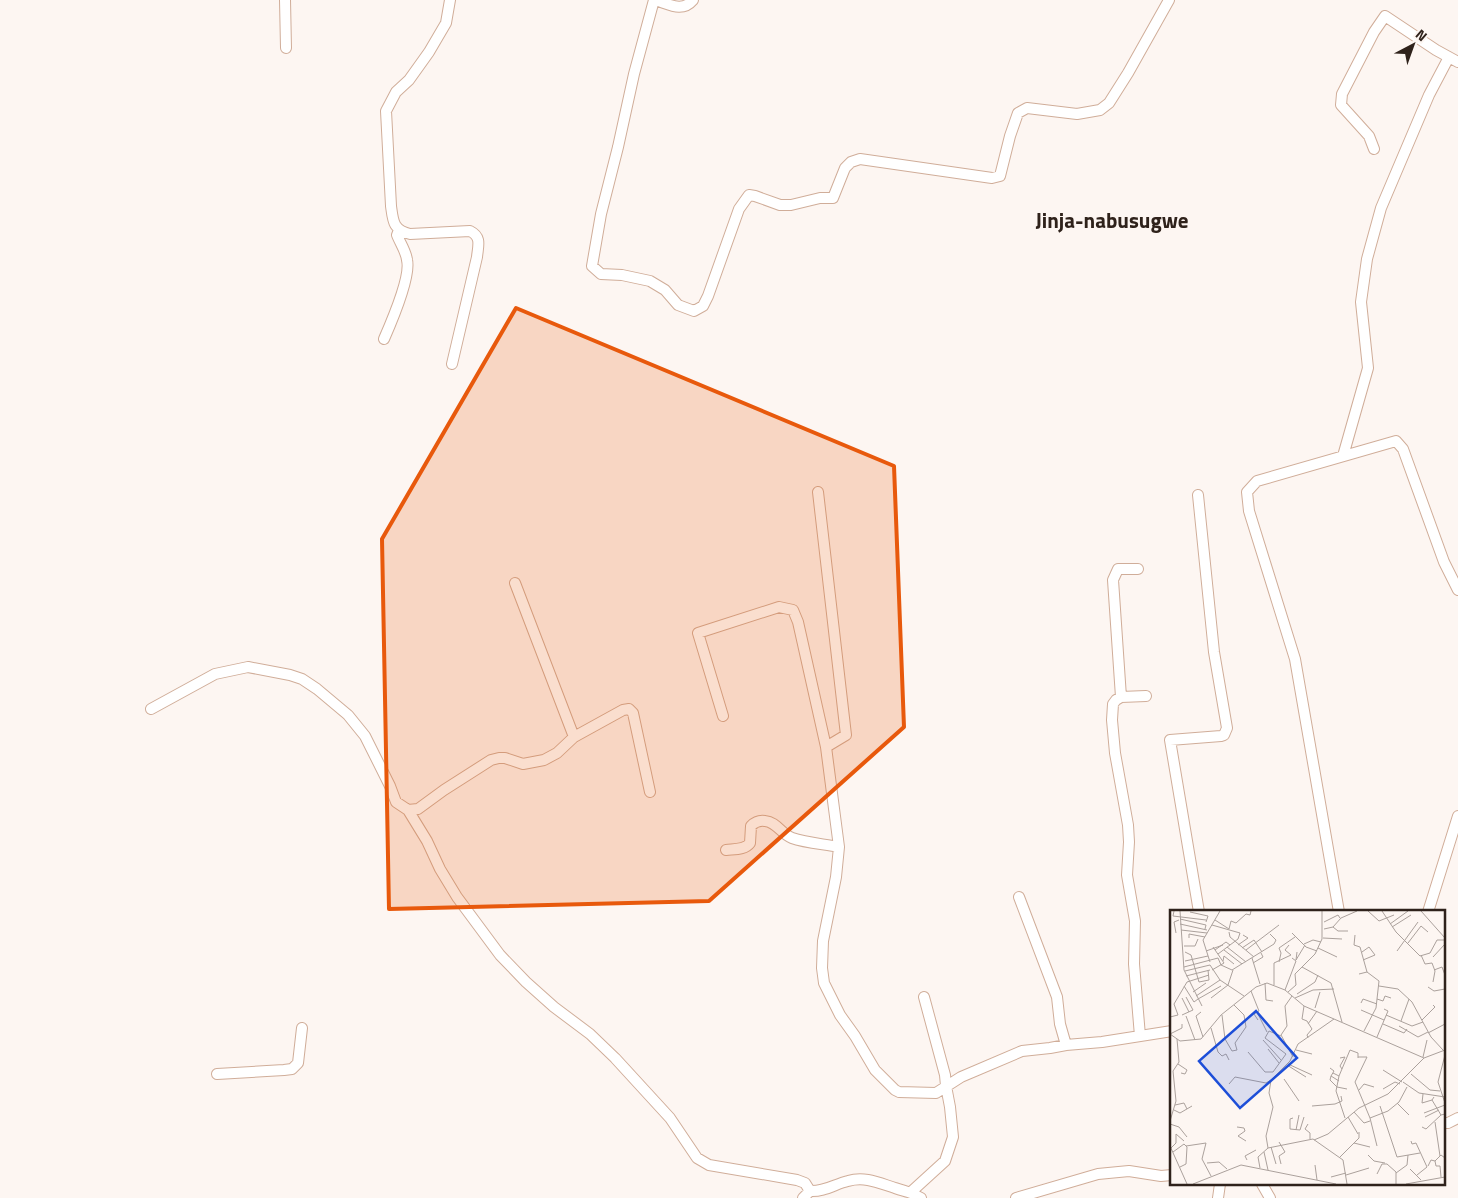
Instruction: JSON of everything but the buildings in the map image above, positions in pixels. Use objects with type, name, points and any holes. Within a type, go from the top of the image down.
[{"type":"street","points":[[285,0],[286,48]]},
{"type":"street","points":[[450,0],[446,23],[429,52],[409,80],[396,92],[386,111],[393,222],[399,230],[410,234],[470,232],[477,236],[479,241],[452,364]]},
{"type":"street","points":[[693,0],[682,8],[655,0],[634,74],[601,214],[592,266],[601,274],[622,275],[650,281],[665,290],[678,305],[694,311],[703,306],[740,209],[749,196],[755,196],[780,205],[790,205],[820,198],[833,198],[845,168],[851,162],[860,160],[992,178],[1000,176],[1018,113],[1027,108],[1077,114],[1100,110],[1109,103],[1128,73],[1169,0]]},
{"type":"street","points":[[1343,456],[1368,368],[1361,302],[1367,259],[1381,208],[1428,95],[1453,60],[1385,16],[1374,32],[1342,94],[1341,105],[1369,136],[1374,149]]},
{"type":"street","points":[[384,339],[405,281],[408,261],[397,235],[399,230]]},
{"type":"street","points":[[1339,910],[1295,659],[1248,512],[1246,492],[1257,481],[1396,441],[1403,449],[1444,562],[1458,590]]},
{"type":"street","points":[[818,492],[846,735],[826,747]]},
{"type":"street","points":[[1198,495],[1214,652],[1227,728],[1224,735],[1221,736],[1170,740],[1199,910]]},
{"type":"street","points":[[1121,697],[1113,580],[1118,569],[1138,569]]},
{"type":"street","points":[[515,583],[574,737]]},
{"type":"street","points":[[723,716],[698,633],[779,607],[793,610],[798,622],[826,747],[839,847],[836,877],[823,941],[822,968],[824,983],[840,1015],[875,1070],[895,1090],[899,1092],[936,1093],[960,1077],[1022,1051],[1102,1042],[1170,1031]]},
{"type":"street","points":[[151,709],[215,674],[248,667],[273,671],[302,679],[317,688],[356,724],[369,744],[396,802],[408,810],[453,890],[500,955],[526,982],[554,1007],[590,1034],[615,1058],[670,1118],[697,1158],[709,1165],[797,1180],[805,1183],[807,1194],[818,1192],[849,1180],[860,1179],[872,1180],[911,1192],[921,1198]]},
{"type":"street","points":[[1140,1036],[1134,964],[1136,921],[1127,875],[1128,825],[1115,754],[1112,704],[1121,697],[1146,696]]},
{"type":"street","points":[[408,810],[418,809],[491,760],[504,758],[523,764],[544,760],[557,753],[574,737],[623,710],[629,709],[633,713],[650,792]]},
{"type":"street","points":[[1429,910],[1458,816]]},
{"type":"street","points":[[726,850],[748,846],[750,843],[751,826],[760,820],[773,823],[784,834],[792,838],[839,847]]},
{"type":"street","points":[[1019,897],[1057,997],[1060,1024],[1066,1045]]},
{"type":"street","points":[[911,1192],[945,1161],[953,1137],[945,1075],[924,997]]},
{"type":"street","points":[[217,1074],[295,1068],[298,1063],[302,1028]]},
{"type":"street","points":[[1446,1123],[1458,1118]]},
{"type":"street","points":[[1016,1198],[1098,1174],[1129,1171],[1161,1176],[1170,1175]]},
{"type":"street","points":[[1263,1186],[1270,1198]]},
{"type":"highlighted area","points":[[516,308],[894,466],[904,727],[709,901],[389,909],[382,539]]},
{"type":"district","name":"Jinja-nabusugwe","points":[[1112,221]]}]
